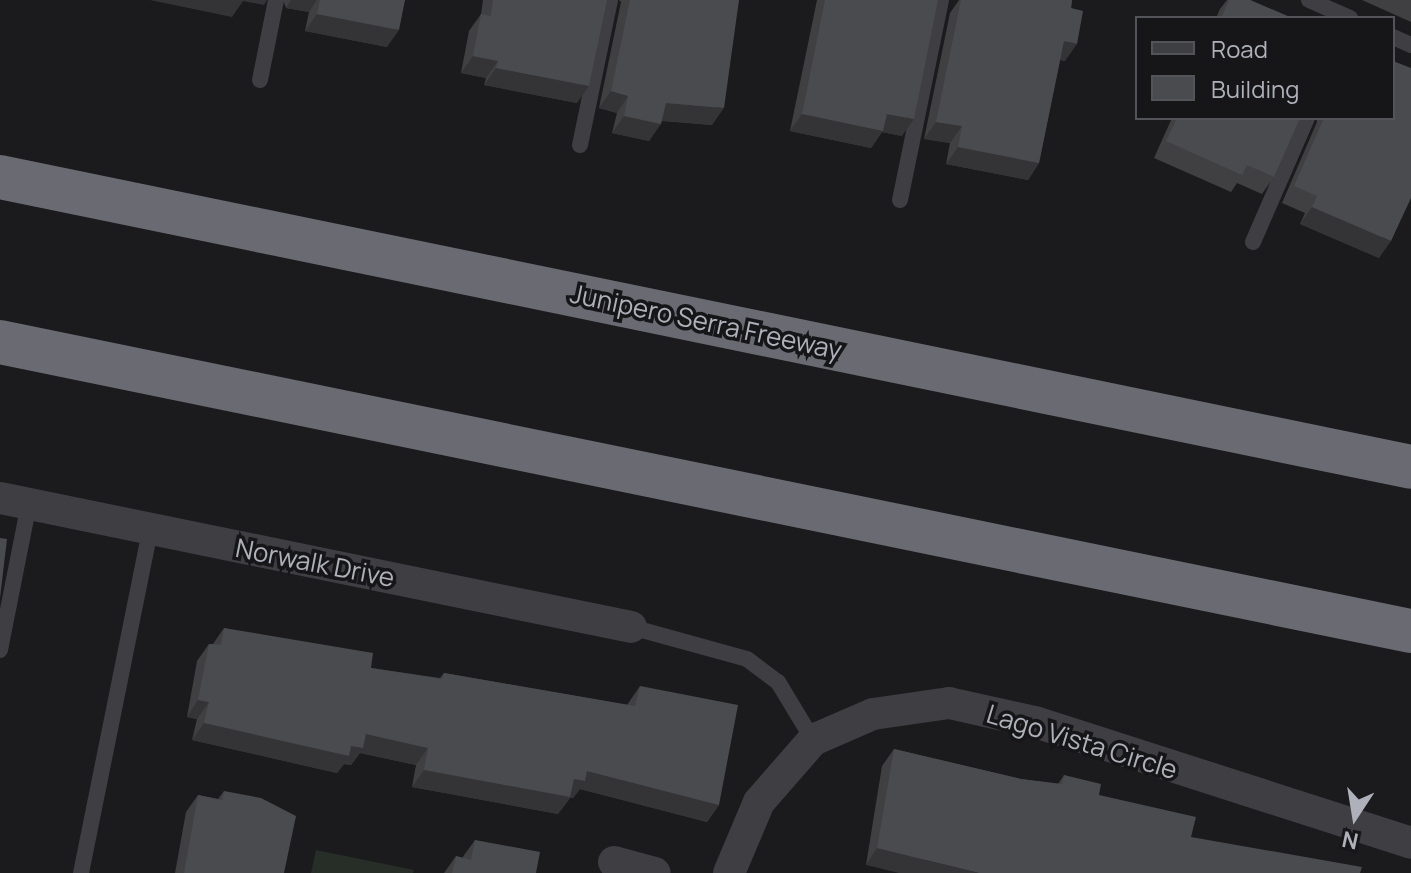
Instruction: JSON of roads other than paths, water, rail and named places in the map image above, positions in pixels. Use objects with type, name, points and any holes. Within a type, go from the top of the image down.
[{"type":"highway","name":"Junipero Serra Freeway","points":[[0,177],[1411,467]]},
{"type":"highway","points":[[0,342],[1411,631]]},
{"type":"street","name":"Norwalk Drive","points":[[14,501],[631,627]]},
{"type":"street","name":"Lago Vista Circle","points":[[729,873],[759,802],[813,740],[873,714],[949,703],[1035,722],[1411,843]]},
{"type":"street","points":[[614,862],[655,873]]},
{"type":"lane","points":[[260,80],[276,0]]},
{"type":"lane","points":[[580,145],[610,0]]},
{"type":"lane","points":[[900,200],[941,0]]},
{"type":"lane","points":[[1309,0],[1345,16]]},
{"type":"lane","points":[[1253,242],[1306,120]]},
{"type":"lane","points":[[0,650],[14,501]]},
{"type":"lane","points":[[81,873],[150,530]]},
{"type":"lane","points":[[631,627],[747,659],[778,682],[813,740]]}]
